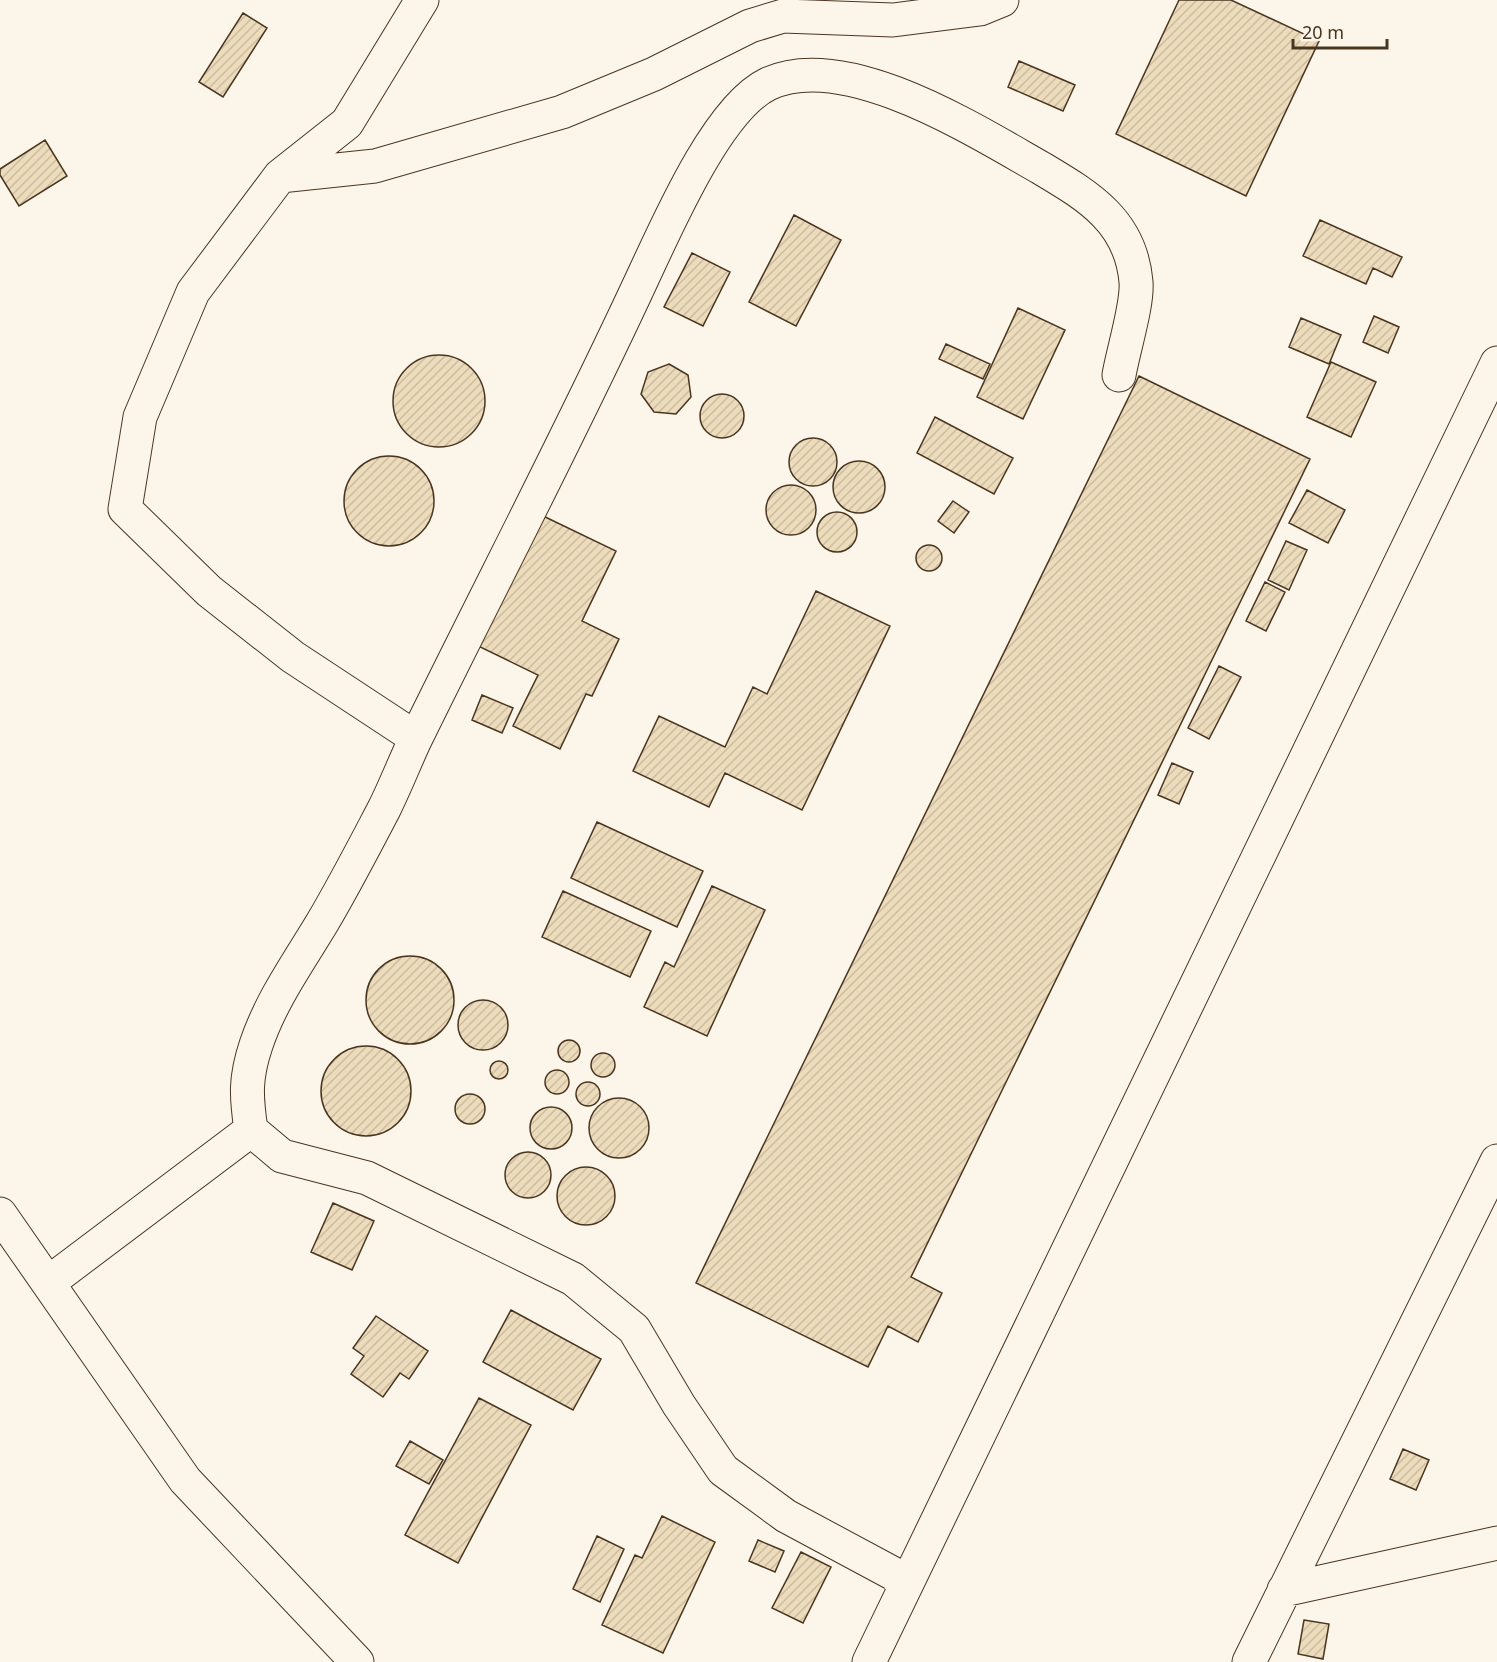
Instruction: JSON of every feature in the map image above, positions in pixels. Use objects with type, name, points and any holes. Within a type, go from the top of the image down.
[{"type":"street","points":[[416,738],[294,657],[208,591],[125,509],[140,417],[193,292],[280,176],[346,123],[422,0]]},
{"type":"street","points":[[280,176],[375,166],[562,112],[654,74],[750,26],[783,16],[893,20],[980,9],[1002,0]]},
{"type":"street","points":[[905,1586],[894,1574],[786,1516],[723,1470],[679,1405],[634,1329],[573,1279],[368,1178],[282,1156],[251,1130],[245,1089],[256,1045],[277,994],[340,890],[385,806],[416,738],[557,460],[681,198],[707,150],[748,96],[770,83],[796,76],[838,77],[908,96],[1091,197],[1126,240],[1136,284],[1119,375]]},
{"type":"street","points":[[869,1662],[1497,363]]},
{"type":"street","points":[[48,1282],[251,1130]]},
{"type":"street","points":[[1249,1662],[1497,1161]]},
{"type":"street","points":[[0,1214],[185,1480],[357,1662]]},
{"type":"street","points":[[1284,1590],[1497,1543]]},
{"type":"building","points":[[1179,0],[1231,0],[1319,41],[1246,196],[1116,134]]},
{"type":"building","points":[[243,13],[267,28],[223,97],[199,82]]},
{"type":"building","points":[[1019,61],[1075,85],[1063,111],[1008,87]]},
{"type":"building","points":[[45,140],[67,176],[19,206],[0,175],[0,169]]},
{"type":"building","points":[[794,215],[841,240],[796,326],[749,302]]},
{"type":"building","points":[[1320,220],[1402,257],[1392,277],[1373,268],[1366,284],[1303,256]]},
{"type":"building","points":[[692,253],[730,272],[703,326],[664,307]]},
{"type":"building","points":[[1018,308],[1065,330],[1023,419],[977,397]]},
{"type":"building","points":[[1374,316],[1399,327],[1388,353],[1363,342]]},
{"type":"building","points":[[1301,318],[1341,335],[1329,364],[1289,347]]},
{"type":"building","points":[[946,344],[990,364],[983,379],[939,359]]},
{"type":"building","points":[[439,355],[457,358],[472,368],[482,383],[485,401],[482,419],[472,434],[457,444],[439,447],[421,444],[406,434],[396,419],[393,401],[396,383],[406,368],[421,358]]},
{"type":"building","points":[[1331,362],[1376,382],[1351,437],[1307,417]]},
{"type":"building","points":[[669,364],[688,375],[691,397],[676,414],[654,412],[641,394],[648,372]]},
{"type":"building","points":[[1139,376],[1310,459],[911,1277],[942,1293],[918,1342],[888,1326],[868,1367],[696,1283]]},
{"type":"building","points":[[722,394],[738,400],[744,416],[738,432],[722,438],[706,432],[700,416],[706,400]]},
{"type":"building","points":[[935,417],[1013,458],[994,494],[917,453]]},
{"type":"building","points":[[813,438],[830,445],[837,462],[830,479],[813,486],[796,479],[789,462],[796,445]]},
{"type":"building","points":[[380,456],[398,456],[414,463],[427,476],[434,492],[434,510],[427,526],[414,539],[398,546],[380,546],[364,539],[351,526],[344,510],[344,492],[351,476],[364,463]]},
{"type":"building","points":[[859,461],[869,463],[877,469],[883,477],[885,487],[883,497],[877,505],[869,511],[859,513],[849,511],[841,505],[835,497],[833,487],[835,477],[841,469],[849,463]]},
{"type":"building","points":[[791,485],[800,487],[811,496],[816,510],[814,519],[805,530],[791,535],[782,533],[771,524],[766,510],[768,501],[777,490]]},
{"type":"building","points":[[1307,490],[1345,510],[1328,543],[1289,523]]},
{"type":"building","points":[[953,501],[969,512],[954,533],[938,521]]},
{"type":"building","points":[[837,512],[851,518],[857,532],[851,546],[837,552],[823,546],[817,532],[823,518]]},
{"type":"building","points":[[539,514],[616,551],[582,621],[619,639],[592,696],[586,694],[560,749],[513,726],[538,675],[476,645]]},
{"type":"building","points":[[1286,541],[1307,550],[1289,590],[1268,580]]},
{"type":"building","points":[[929,545],[938,549],[942,558],[938,567],[929,571],[920,567],[916,558],[920,549]]},
{"type":"building","points":[[1265,582],[1285,592],[1266,631],[1246,621]]},
{"type":"building","points":[[816,591],[890,626],[802,810],[725,773],[709,807],[633,771],[659,716],[725,747],[753,687],[767,694]]},
{"type":"building","points":[[1219,666],[1241,677],[1209,739],[1188,728]]},
{"type":"building","points":[[482,695],[513,708],[502,733],[472,720]]},
{"type":"building","points":[[1172,763],[1193,772],[1179,804],[1158,795]]},
{"type":"building","points":[[597,822],[703,871],[677,927],[571,878]]},
{"type":"building","points":[[712,886],[765,910],[707,1036],[644,1007],[665,962],[674,967]]},
{"type":"building","points":[[563,891],[651,931],[630,977],[542,937]]},
{"type":"building","points":[[401,956],[419,956],[435,963],[447,975],[454,991],[454,1009],[447,1025],[435,1037],[419,1044],[401,1044],[385,1037],[373,1025],[366,1009],[366,991],[373,975],[385,963]]},
{"type":"building","points":[[478,1000],[488,1000],[501,1007],[508,1020],[508,1030],[501,1043],[488,1050],[478,1050],[469,1046],[462,1039],[458,1030],[458,1020],[462,1011],[469,1004]]},
{"type":"building","points":[[565,1040],[573,1040],[580,1047],[580,1055],[573,1062],[565,1062],[558,1055],[558,1047]]},
{"type":"building","points":[[366,1046],[383,1050],[398,1059],[407,1074],[411,1091],[407,1108],[398,1123],[383,1132],[366,1136],[349,1132],[334,1123],[325,1108],[321,1091],[325,1074],[334,1059],[349,1050]]},
{"type":"building","points":[[603,1053],[608,1054],[614,1060],[614,1070],[608,1076],[603,1077],[598,1076],[592,1070],[591,1065],[592,1060],[598,1054]]},
{"type":"building","points":[[499,1061],[505,1064],[508,1070],[505,1076],[499,1079],[493,1076],[490,1070],[493,1064]]},
{"type":"building","points":[[557,1070],[565,1074],[569,1082],[565,1090],[557,1094],[549,1090],[545,1082],[549,1074]]},
{"type":"building","points":[[588,1082],[596,1086],[600,1094],[596,1102],[588,1106],[580,1102],[576,1094],[580,1086]]},
{"type":"building","points":[[470,1094],[476,1095],[484,1103],[484,1115],[476,1123],[470,1124],[464,1123],[456,1115],[455,1109],[456,1103],[464,1095]]},
{"type":"building","points":[[613,1098],[625,1098],[636,1103],[644,1111],[649,1128],[647,1140],[636,1153],[625,1158],[613,1158],[602,1153],[594,1145],[589,1134],[589,1122],[594,1111],[602,1103]]},
{"type":"building","points":[[551,1107],[559,1108],[566,1113],[571,1120],[571,1136],[566,1143],[559,1148],[551,1149],[543,1148],[536,1143],[531,1136],[530,1128],[531,1120],[536,1113],[543,1108]]},
{"type":"building","points":[[528,1152],[544,1159],[551,1175],[544,1191],[528,1198],[512,1191],[505,1175],[512,1159]]},
{"type":"building","points":[[586,1167],[597,1169],[607,1175],[613,1185],[615,1196],[613,1207],[607,1217],[597,1223],[586,1225],[575,1223],[565,1217],[559,1207],[557,1196],[559,1185],[565,1175],[575,1169]]},
{"type":"building","points":[[333,1203],[374,1221],[352,1270],[311,1252]]},
{"type":"building","points":[[511,1310],[601,1359],[573,1410],[483,1362]]},
{"type":"building","points":[[376,1316],[428,1351],[409,1379],[400,1373],[383,1397],[351,1374],[364,1356],[353,1348]]},
{"type":"building","points":[[479,1398],[531,1425],[458,1563],[405,1535]]},
{"type":"building","points":[[410,1441],[443,1460],[429,1484],[396,1466]]},
{"type":"building","points":[[1403,1449],[1429,1460],[1416,1490],[1390,1479]]},
{"type":"building","points":[[662,1516],[715,1542],[663,1653],[602,1625],[635,1555],[642,1558]]},
{"type":"building","points":[[597,1536],[624,1549],[600,1602],[573,1589]]},
{"type":"building","points":[[758,1540],[784,1551],[775,1572],[749,1561]]},
{"type":"building","points":[[801,1552],[831,1567],[803,1623],[772,1608]]},
{"type":"building","points":[[1304,1620],[1329,1624],[1323,1659],[1298,1654]]}]
